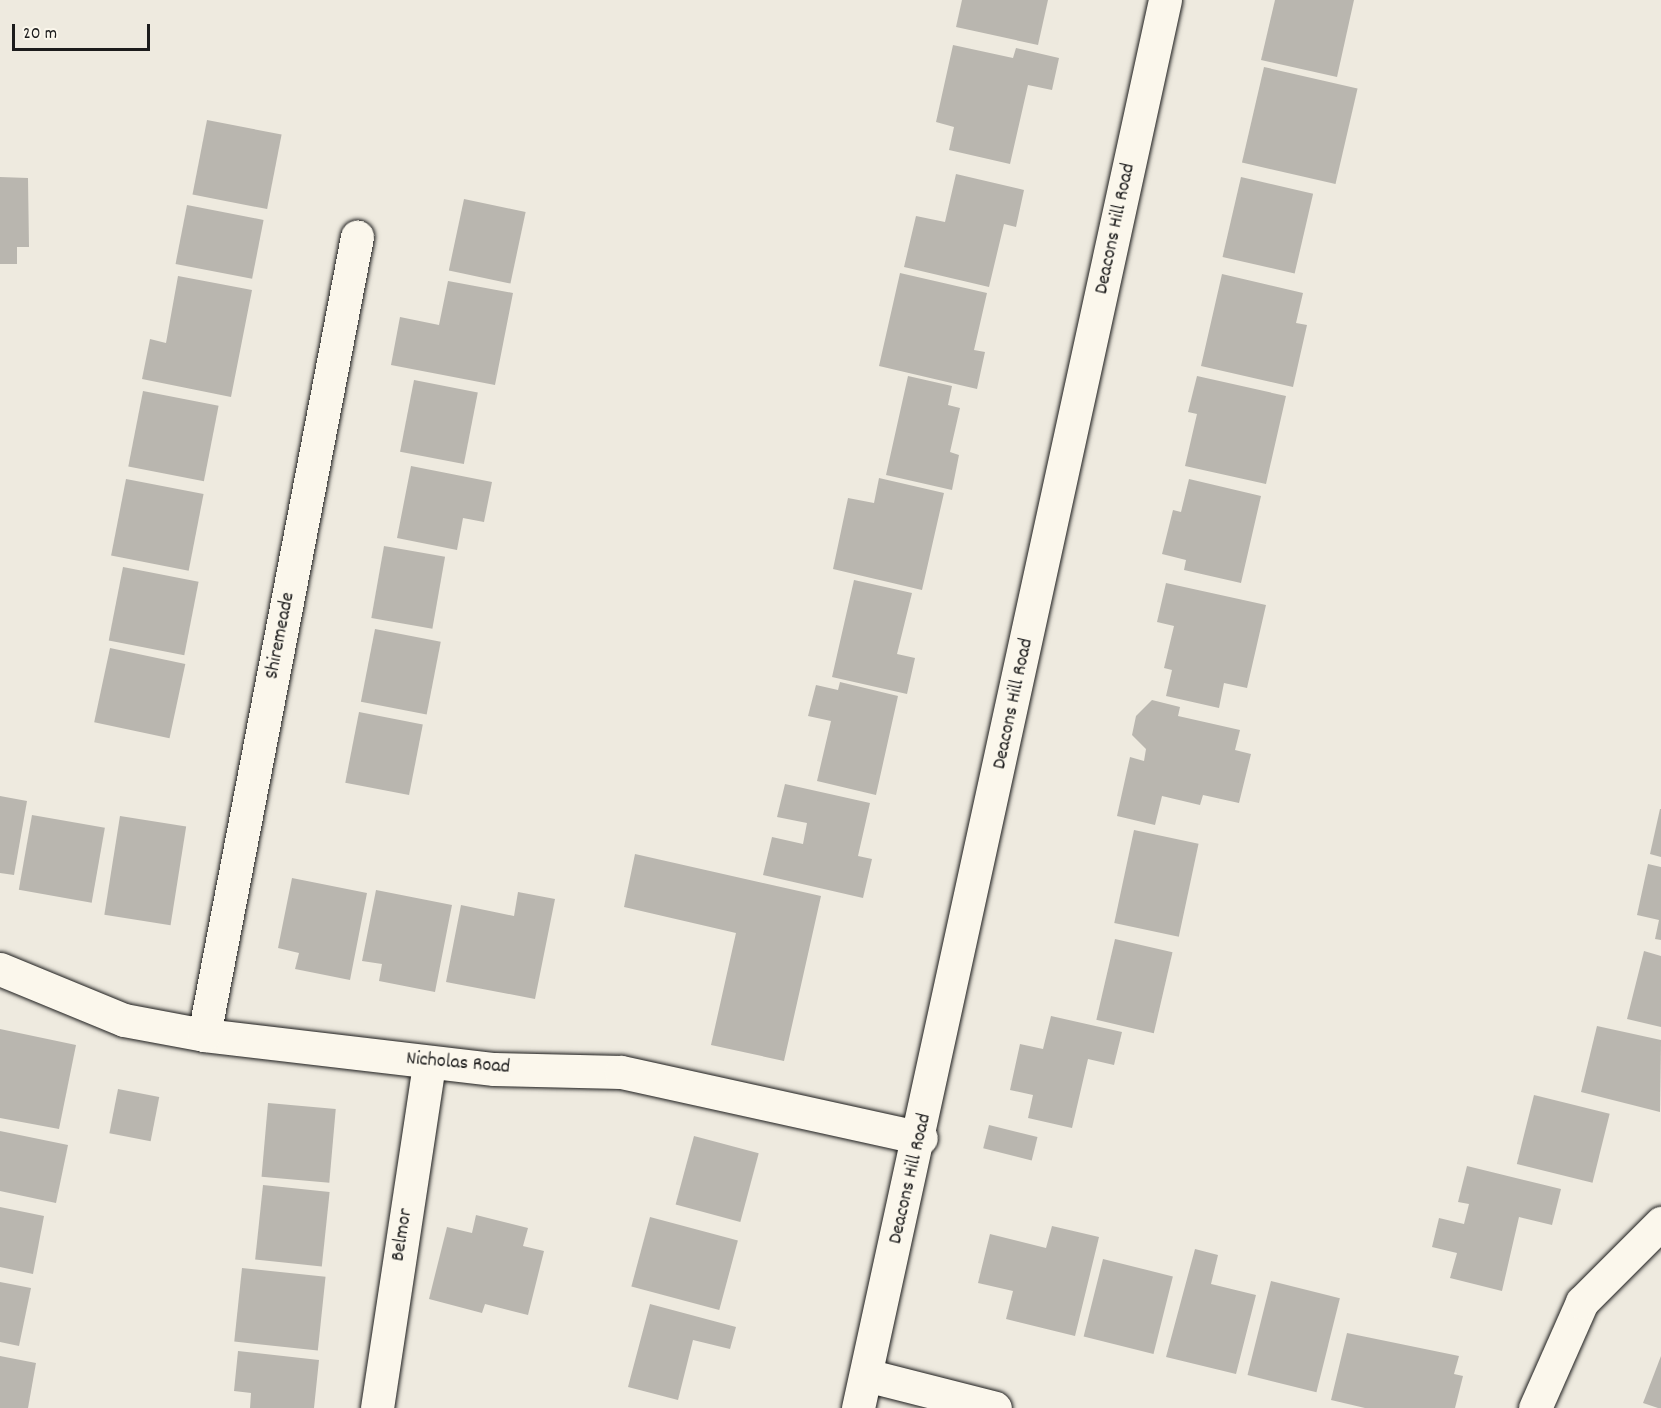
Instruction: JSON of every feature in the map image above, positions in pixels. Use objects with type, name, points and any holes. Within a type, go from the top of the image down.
[{"type":"street","name":"Deacons Hill Road","points":[[858,1408],[921,1138],[1165,0]]},
{"type":"street","name":"Shiremeade","points":[[204,1035],[357,237]]},
{"type":"street","name":"Nicholas Road","points":[[0,969],[124,1020],[204,1035],[429,1063],[621,1072],[921,1138]]},
{"type":"street","name":"Belmor","points":[[377,1408],[429,1063]]},
{"type":"street","points":[[1534,1408],[1582,1302],[1661,1223]]},
{"type":"street","points":[[866,1375],[995,1408]]},
{"type":"building","points":[[962,0],[1048,0],[1038,45],[956,27]]},
{"type":"building","points":[[1275,0],[1354,0],[1337,77],[1261,60]]},
{"type":"building","points":[[953,45],[1013,58],[1016,48],[1059,58],[1052,90],[1028,85],[1010,164],[949,150],[954,127],[936,122]]},
{"type":"building","points":[[1264,67],[1358,89],[1335,184],[1242,162]]},
{"type":"building","points":[[207,120],[282,135],[267,209],[192,195]]},
{"type":"building","points":[[956,174],[1024,190],[1016,227],[1004,224],[989,287],[904,267],[916,216],[945,222]]},
{"type":"building","points":[[0,177],[28,178],[29,247],[17,247],[17,264],[0,264]]},
{"type":"building","points":[[1241,177],[1313,194],[1295,274],[1223,257]]},
{"type":"building","points":[[464,199],[526,212],[510,284],[449,270]]},
{"type":"building","points":[[187,205],[264,220],[252,279],[176,264]]},
{"type":"building","points":[[900,273],[987,293],[974,350],[985,352],[977,389],[879,366]]},
{"type":"building","points":[[1222,274],[1303,293],[1296,323],[1307,325],[1293,387],[1201,366]]},
{"type":"building","points":[[178,276],[252,290],[231,397],[142,379],[150,339],[166,343]]},
{"type":"building","points":[[448,281],[513,293],[495,385],[391,365],[400,317],[439,325]]},
{"type":"building","points":[[908,376],[952,386],[948,405],[960,408],[950,452],[959,455],[952,490],[886,475]]},
{"type":"building","points":[[1197,376],[1286,396],[1266,484],[1185,466],[1197,414],[1188,412]]},
{"type":"building","points":[[414,380],[478,392],[464,464],[400,452]]},
{"type":"building","points":[[143,391],[219,406],[204,481],[128,467]]},
{"type":"building","points":[[411,466],[492,482],[484,522],[463,518],[457,550],[397,538]]},
{"type":"building","points":[[879,478],[944,493],[922,590],[833,569],[848,498],[874,503]]},
{"type":"building","points":[[126,479],[204,494],[189,571],[111,556]]},
{"type":"building","points":[[1189,479],[1261,496],[1241,583],[1184,570],[1186,560],[1162,554],[1173,510],[1181,512]]},
{"type":"building","points":[[384,546],[445,557],[432,629],[371,618]]},
{"type":"building","points":[[123,567],[199,582],[184,655],[109,641]]},
{"type":"building","points":[[854,580],[912,593],[897,654],[915,658],[907,694],[832,677]]},
{"type":"building","points":[[1166,583],[1266,605],[1247,688],[1224,683],[1219,708],[1166,696],[1172,670],[1164,668],[1174,626],[1157,622]]},
{"type":"building","points":[[375,629],[441,642],[427,714],[361,702]]},
{"type":"building","points":[[110,648],[185,664],[170,738],[94,722]]},
{"type":"building","points":[[840,682],[898,696],[876,795],[817,781],[831,721],[808,716],[816,685],[838,690]]},
{"type":"building","points":[[1152,700],[1180,707],[1178,716],[1240,730],[1235,750],[1251,754],[1239,803],[1203,795],[1200,805],[1162,796],[1155,825],[1117,816],[1130,757],[1144,761],[1146,749],[1132,735],[1136,716]]},
{"type":"building","points":[[359,712],[423,724],[409,795],[345,783]]},
{"type":"building","points":[[785,784],[870,803],[858,856],[872,859],[863,898],[763,875],[772,837],[803,844],[807,823],[777,817]]},
{"type":"building","points":[[0,796],[27,801],[14,875],[0,873]]},
{"type":"building","points":[[1661,809],[1661,857],[1650,854]]},
{"type":"building","points":[[32,815],[105,828],[92,903],[19,890]]},
{"type":"building","points":[[120,816],[186,826],[171,925],[104,915]]},
{"type":"building","points":[[1134,830],[1199,844],[1179,937],[1114,923]]},
{"type":"building","points":[[635,854],[821,896],[784,1061],[711,1045],[736,933],[624,907]]},
{"type":"building","points":[[1648,864],[1661,867],[1661,940],[1655,939],[1659,920],[1637,915]]},
{"type":"building","points":[[292,878],[367,893],[350,980],[295,969],[299,953],[278,948]]},
{"type":"building","points":[[376,890],[452,905],[435,992],[379,981],[382,964],[362,961]]},
{"type":"building","points":[[518,892],[555,899],[535,999],[446,982],[461,905],[514,916]]},
{"type":"building","points":[[1115,939],[1172,952],[1154,1033],[1096,1020]]},
{"type":"building","points":[[1644,951],[1661,956],[1661,1027],[1627,1019]]},
{"type":"building","points":[[1051,1016],[1122,1032],[1114,1065],[1088,1059],[1072,1128],[1028,1118],[1033,1095],[1010,1090],[1020,1044],[1043,1049]]},
{"type":"building","points":[[1597,1026],[1661,1040],[1660,1112],[1581,1092]]},
{"type":"building","points":[[0,1029],[76,1045],[59,1129],[0,1118]]},
{"type":"building","points":[[118,1089],[159,1097],[151,1141],[109,1133]]},
{"type":"building","points":[[1534,1095],[1610,1114],[1593,1183],[1517,1164]]},
{"type":"building","points":[[268,1103],[336,1109],[329,1183],[262,1177]]},
{"type":"building","points":[[989,1125],[1038,1137],[1032,1160],[983,1148]]},
{"type":"building","points":[[0,1131],[68,1145],[56,1203],[0,1191]]},
{"type":"building","points":[[694,1136],[759,1153],[740,1222],[676,1205]]},
{"type":"building","points":[[1467,1166],[1561,1189],[1552,1225],[1519,1217],[1502,1291],[1450,1278],[1457,1253],[1432,1247],[1439,1218],[1464,1224],[1469,1204],[1458,1202]]},
{"type":"building","points":[[263,1185],[330,1192],[322,1267],[255,1260]]},
{"type":"building","points":[[0,1207],[44,1216],[33,1274],[0,1267]]},
{"type":"building","points":[[476,1215],[528,1228],[523,1246],[544,1251],[528,1315],[485,1304],[482,1313],[429,1299],[447,1227],[472,1233]]},
{"type":"building","points":[[650,1217],[738,1241],[719,1310],[631,1287]]},
{"type":"building","points":[[1052,1226],[1099,1237],[1075,1336],[1006,1319],[1013,1291],[978,1283],[990,1234],[1046,1248]]},
{"type":"building","points":[[1195,1249],[1218,1255],[1211,1284],[1256,1295],[1236,1374],[1166,1357]]},
{"type":"building","points":[[1103,1259],[1173,1276],[1154,1354],[1084,1337]]},
{"type":"building","points":[[242,1268],[326,1277],[318,1350],[234,1342]]},
{"type":"building","points":[[1271,1281],[1340,1298],[1316,1392],[1248,1375]]},
{"type":"building","points":[[0,1282],[31,1288],[19,1346],[0,1342]]},
{"type":"building","points":[[650,1304],[736,1327],[730,1349],[693,1340],[678,1400],[628,1387]]},
{"type":"building","points":[[1347,1333],[1459,1356],[1454,1374],[1463,1376],[1455,1408],[1365,1408],[1331,1400]]},
{"type":"building","points":[[238,1351],[319,1360],[314,1408],[250,1408],[251,1393],[234,1391]]},
{"type":"building","points":[[0,1356],[36,1363],[28,1408],[0,1408]]},
{"type":"building","points":[[1661,1356],[1661,1408],[1658,1408],[1643,1403]]}]
